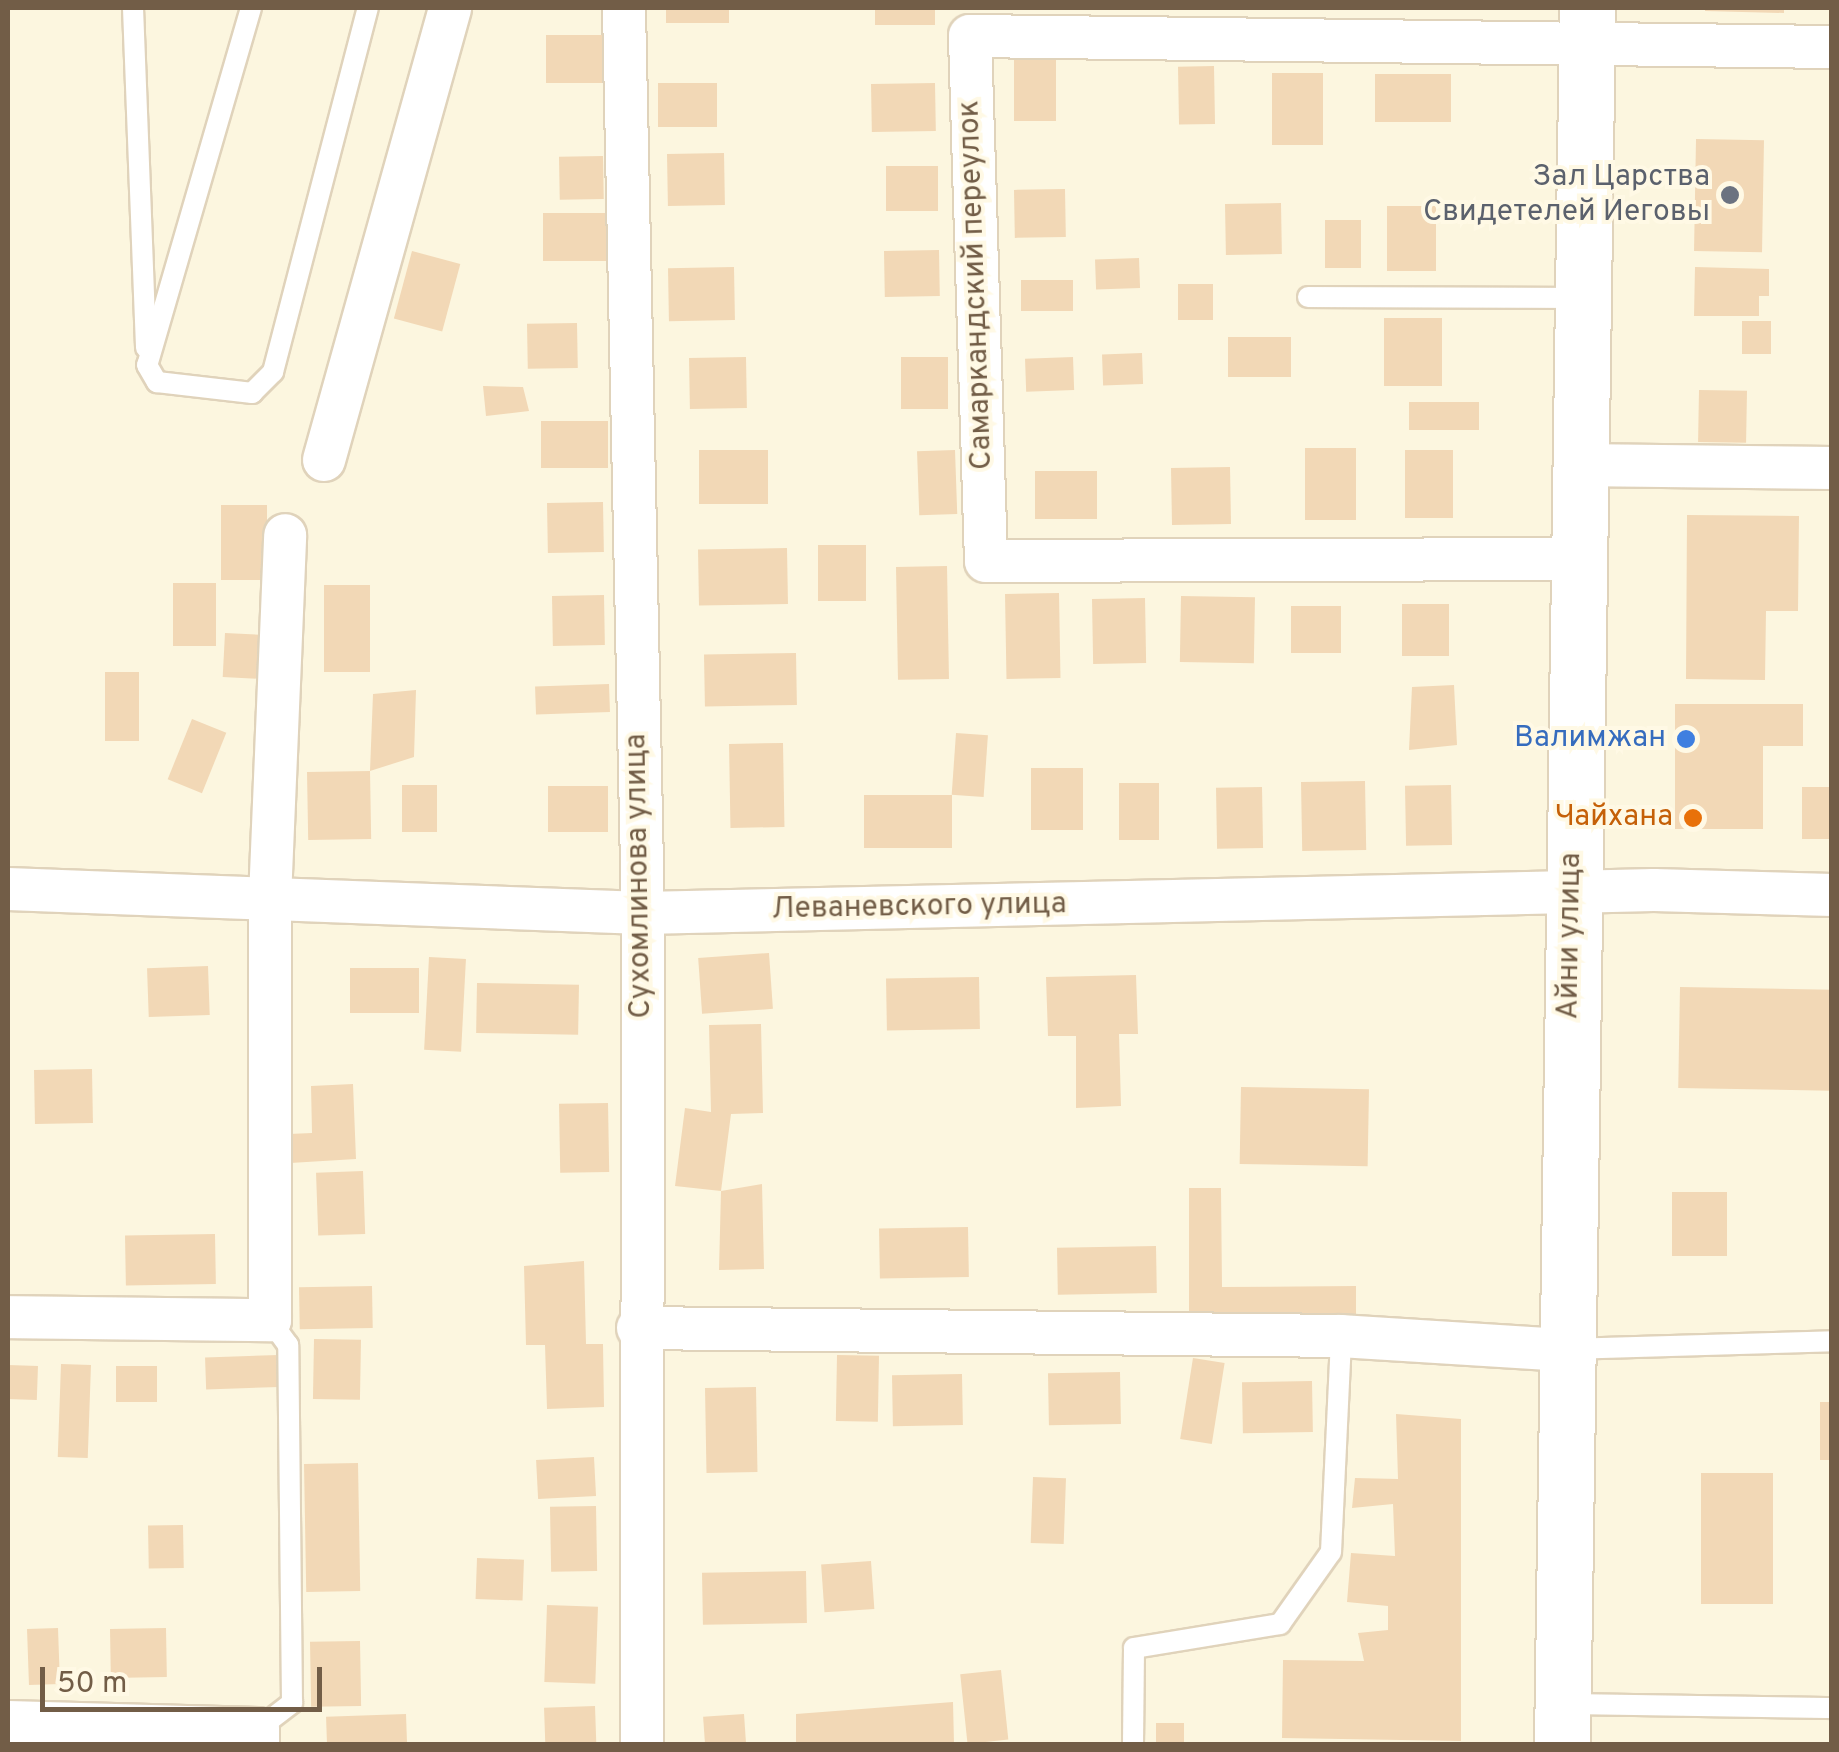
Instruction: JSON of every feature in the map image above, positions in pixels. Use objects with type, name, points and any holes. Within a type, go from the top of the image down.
[{"type":"street","points":[[324,460],[450,8]]},
{"type":"street","name":"Сухомлинова улица","points":[[624,8],[643,913],[638,1328],[642,1744]]},
{"type":"street","points":[[1587,24],[1832,47]]},
{"type":"street","name":"Айни улица","points":[[1562,1724],[1587,24]]},
{"type":"street","name":"Самаркандский переулок","points":[[1577,559],[986,561],[970,36],[1587,24]]},
{"type":"street","points":[[1578,464],[1832,468]]},
{"type":"street","points":[[8,1318],[270,1320],[270,898],[286,535]]},
{"type":"street","name":"Леваневского улица","points":[[8,888],[643,913],[1572,894],[1832,895]]},
{"type":"street","points":[[638,1328],[1341,1336],[1565,1350]]},
{"type":"street","points":[[8,1722],[258,1737]]},
{"type":"lane","points":[[133,8],[147,365],[157,382],[252,394],[273,372],[368,8]]},
{"type":"lane","points":[[147,365],[250,8]]},
{"type":"lane","points":[[1308,298],[1582,298]]},
{"type":"lane","points":[[258,1737],[292,1704],[288,1346],[270,1320]]},
{"type":"lane","points":[[1133,1744],[1134,1648],[1280,1624],[1331,1552],[1341,1336]]},
{"type":"lane","points":[[1565,1350],[1832,1340]]},
{"type":"lane","points":[[1562,1724],[1832,1708]]},
{"type":"building","points":[[666,8],[729,8],[729,23],[666,23]]},
{"type":"building","points":[[875,8],[935,8],[935,25],[875,25]]},
{"type":"building","points":[[1784,8],[1784,13],[1705,11]]},
{"type":"building","points":[[546,35],[603,35],[603,83],[546,83]]},
{"type":"building","points":[[1014,58],[1056,58],[1056,121],[1014,121]]},
{"type":"building","points":[[1214,66],[1215,124],[1179,125],[1178,67]]},
{"type":"building","points":[[1272,73],[1323,73],[1323,145],[1272,145]]},
{"type":"building","points":[[1375,74],[1451,74],[1451,122],[1375,122]]},
{"type":"building","points":[[658,83],[717,83],[717,127],[658,127]]},
{"type":"building","points":[[935,83],[936,131],[872,132],[871,84]]},
{"type":"building","name":"Зал Царства Свидетелей Иеговы","points":[[1696,139],[1764,140],[1762,252],[1694,251]]},
{"type":"building","points":[[724,153],[725,205],[668,206],[667,154]]},
{"type":"building","points":[[603,156],[604,199],[560,200],[559,157]]},
{"type":"building","points":[[886,166],[938,166],[938,211],[886,211]]},
{"type":"building","points":[[1065,189],[1066,237],[1015,238],[1014,190]]},
{"type":"building","points":[[1281,203],[1282,254],[1226,255],[1225,204]]},
{"type":"building","points":[[1387,206],[1436,206],[1436,271],[1387,271]]},
{"type":"building","points":[[543,213],[608,213],[608,261],[543,261]]},
{"type":"building","points":[[1325,220],[1361,220],[1361,268],[1325,268]]},
{"type":"building","points":[[939,250],[940,296],[885,297],[884,251]]},
{"type":"building","points":[[412,251],[460,264],[442,332],[394,319]]},
{"type":"building","points":[[1139,258],[1140,288],[1096,290],[1095,260]]},
{"type":"building","points":[[734,267],[735,320],[669,321],[668,268]]},
{"type":"building","points":[[1695,267],[1769,269],[1769,296],[1759,296],[1759,316],[1694,316]]},
{"type":"building","points":[[1021,280],[1073,280],[1073,311],[1021,311]]},
{"type":"building","points":[[1178,284],[1213,284],[1213,320],[1178,320]]},
{"type":"building","points":[[1384,318],[1442,318],[1442,386],[1384,386]]},
{"type":"building","points":[[1742,321],[1771,321],[1771,354],[1742,354]]},
{"type":"building","points":[[577,323],[578,368],[528,369],[527,324]]},
{"type":"building","points":[[1228,337],[1291,337],[1291,377],[1228,377]]},
{"type":"building","points":[[1142,353],[1143,384],[1103,385],[1102,354]]},
{"type":"building","points":[[746,357],[747,408],[690,409],[689,358]]},
{"type":"building","points":[[901,357],[948,357],[948,409],[901,409]]},
{"type":"building","points":[[1073,357],[1074,390],[1026,392],[1025,359]]},
{"type":"building","points":[[483,386],[523,387],[529,411],[486,416]]},
{"type":"building","points":[[1699,390],[1747,391],[1746,443],[1698,442]]},
{"type":"building","points":[[1409,402],[1479,402],[1479,430],[1409,430]]},
{"type":"building","points":[[541,421],[608,421],[608,468],[541,468]]},
{"type":"building","points":[[1305,448],[1356,448],[1356,520],[1305,520]]},
{"type":"building","points":[[699,450],[768,450],[768,504],[699,504]]},
{"type":"building","points":[[955,450],[957,514],[919,515],[917,451]]},
{"type":"building","points":[[1405,450],[1453,450],[1453,518],[1405,518]]},
{"type":"building","points":[[1230,467],[1231,524],[1172,525],[1171,468]]},
{"type":"building","points":[[1035,471],[1097,471],[1097,519],[1035,519]]},
{"type":"building","points":[[603,502],[604,552],[548,553],[547,503]]},
{"type":"building","points":[[221,505],[267,505],[267,580],[221,580]]},
{"type":"building","points":[[1687,515],[1799,516],[1798,611],[1766,611],[1765,680],[1686,679]]},
{"type":"building","points":[[818,545],[866,545],[866,601],[818,601]]},
{"type":"building","points":[[787,548],[788,604],[699,606],[698,550]]},
{"type":"building","points":[[947,566],[949,679],[898,680],[896,567]]},
{"type":"building","points":[[173,583],[216,583],[216,646],[173,646]]},
{"type":"building","points":[[324,585],[370,585],[370,672],[324,672]]},
{"type":"building","points":[[1059,593],[1060,678],[1006,679],[1005,594]]},
{"type":"building","points":[[604,595],[605,645],[553,646],[552,596]]},
{"type":"building","points":[[1181,596],[1255,597],[1254,663],[1180,662]]},
{"type":"building","points":[[1145,598],[1146,663],[1093,664],[1092,599]]},
{"type":"building","points":[[1402,604],[1449,604],[1449,656],[1402,656]]},
{"type":"building","points":[[1291,606],[1341,606],[1341,653],[1291,653]]},
{"type":"building","points":[[225,633],[270,635],[268,679],[223,677]]},
{"type":"building","points":[[796,653],[797,705],[705,707],[704,655]]},
{"type":"building","points":[[105,672],[139,672],[139,741],[105,741]]},
{"type":"building","points":[[609,684],[610,712],[536,715],[535,687]]},
{"type":"building","points":[[1454,685],[1457,745],[1409,750],[1412,687]]},
{"type":"building","points":[[416,690],[414,757],[370,771],[373,694]]},
{"type":"building","points":[[1675,704],[1803,704],[1803,746],[1763,746],[1763,829],[1675,829]]},
{"type":"building","points":[[192,719],[226,733],[202,793],[168,779]]},
{"type":"building","points":[[956,733],[988,735],[984,797],[952,795]]},
{"type":"building","points":[[783,743],[784,827],[730,828],[729,744]]},
{"type":"building","points":[[1031,768],[1083,768],[1083,830],[1031,830]]},
{"type":"building","points":[[370,771],[371,839],[308,840],[307,772]]},
{"type":"building","points":[[1365,781],[1366,850],[1302,851],[1301,782]]},
{"type":"building","points":[[1119,783],[1159,783],[1159,840],[1119,840]]},
{"type":"building","points":[[402,785],[437,785],[437,832],[402,832]]},
{"type":"building","points":[[1451,785],[1452,845],[1406,846],[1405,786]]},
{"type":"building","points":[[548,786],[608,786],[608,832],[548,832]]},
{"type":"building","points":[[1262,787],[1263,848],[1217,849],[1216,788]]},
{"type":"building","points":[[1802,787],[1832,787],[1832,839],[1802,839]]},
{"type":"building","points":[[864,795],[952,795],[952,848],[864,848]]},
{"type":"building","points":[[769,953],[773,1009],[702,1014],[698,958]]},
{"type":"building","points":[[429,957],[466,959],[461,1052],[424,1050]]},
{"type":"building","points":[[208,966],[210,1015],[149,1017],[147,968]]},
{"type":"building","points":[[350,968],[419,968],[419,1013],[350,1013]]},
{"type":"building","points":[[1136,975],[1138,1034],[1119,1034],[1121,1106],[1076,1108],[1076,1036],[1048,1036],[1046,977]]},
{"type":"building","points":[[979,977],[980,1029],[887,1031],[886,979]]},
{"type":"building","points":[[477,983],[579,985],[578,1035],[476,1033]]},
{"type":"building","points":[[1680,987],[1832,990],[1830,1091],[1678,1088]]},
{"type":"building","points":[[761,1024],[763,1113],[731,1114],[721,1191],[675,1186],[685,1108],[711,1112],[709,1025]]},
{"type":"building","points":[[92,1069],[93,1123],[35,1124],[34,1070]]},
{"type":"building","points":[[353,1084],[356,1159],[290,1163],[289,1134],[312,1133],[311,1086]]},
{"type":"building","points":[[1241,1087],[1369,1089],[1368,1166],[1240,1164]]},
{"type":"building","points":[[608,1103],[609,1172],[560,1173],[559,1104]]},
{"type":"building","points":[[363,1171],[365,1234],[318,1236],[316,1173]]},
{"type":"building","points":[[762,1184],[764,1269],[719,1270],[721,1191]]},
{"type":"building","points":[[1189,1188],[1221,1188],[1222,1287],[1356,1286],[1356,1321],[1189,1322]]},
{"type":"building","points":[[1672,1192],[1727,1192],[1727,1256],[1672,1256]]},
{"type":"building","points":[[968,1227],[969,1277],[880,1279],[879,1229]]},
{"type":"building","points":[[215,1234],[216,1284],[126,1286],[125,1236]]},
{"type":"building","points":[[1156,1246],[1157,1293],[1058,1295],[1057,1248]]},
{"type":"building","points":[[584,1261],[586,1344],[603,1344],[604,1407],[547,1409],[545,1345],[526,1345],[524,1266]]},
{"type":"building","points":[[372,1286],[373,1328],[300,1329],[299,1287]]},
{"type":"building","points":[[314,1339],[361,1340],[360,1400],[313,1399]]},
{"type":"building","points":[[278,1355],[279,1387],[206,1390],[205,1358]]},
{"type":"building","points":[[837,1355],[879,1356],[878,1422],[836,1421]]},
{"type":"building","points":[[1193,1358],[1225,1363],[1212,1444],[1180,1439]]},
{"type":"building","points":[[61,1364],[91,1365],[88,1458],[58,1457]]},
{"type":"building","points":[[8,1365],[38,1366],[37,1400],[8,1399]]},
{"type":"building","points":[[116,1366],[157,1366],[157,1402],[116,1402]]},
{"type":"building","points":[[1120,1372],[1121,1424],[1049,1425],[1048,1373]]},
{"type":"building","points":[[962,1374],[963,1425],[893,1426],[892,1375]]},
{"type":"building","points":[[1312,1381],[1313,1432],[1243,1433],[1242,1382]]},
{"type":"building","points":[[756,1387],[757,1472],[706,1473],[705,1388]]},
{"type":"building","points":[[1820,1402],[1832,1402],[1832,1460],[1820,1460]]},
{"type":"building","points":[[1396,1414],[1461,1419],[1461,1741],[1282,1738],[1283,1660],[1364,1661],[1358,1633],[1388,1630],[1388,1606],[1347,1602],[1351,1553],[1395,1556],[1393,1504],[1352,1508],[1355,1478],[1398,1479]]},
{"type":"building","points":[[594,1457],[596,1496],[538,1499],[536,1460]]},
{"type":"building","points":[[358,1463],[360,1591],[306,1592],[304,1464]]},
{"type":"building","points":[[1701,1473],[1773,1473],[1773,1604],[1701,1604]]},
{"type":"building","points":[[1033,1477],[1066,1478],[1064,1544],[1031,1543]]},
{"type":"building","points":[[596,1506],[597,1571],[551,1572],[550,1507]]},
{"type":"building","points":[[183,1525],[184,1568],[149,1569],[148,1526]]},
{"type":"building","points":[[477,1558],[524,1560],[523,1601],[476,1599]]},
{"type":"building","points":[[871,1561],[874,1609],[824,1612],[821,1564]]},
{"type":"building","points":[[806,1571],[807,1623],[703,1625],[702,1573]]},
{"type":"building","points":[[547,1605],[598,1607],[595,1684],[544,1682]]},
{"type":"building","points":[[58,1628],[60,1684],[29,1685],[27,1629]]},
{"type":"building","points":[[166,1628],[167,1677],[111,1678],[110,1629]]},
{"type":"building","points":[[360,1641],[361,1706],[311,1707],[310,1642]]},
{"type":"building","points":[[1001,1670],[1008,1740],[968,1744],[960,1674]]},
{"type":"building","points":[[953,1702],[954,1744],[796,1744],[796,1714]]},
{"type":"building","points":[[595,1706],[596,1744],[545,1744],[544,1708]]},
{"type":"building","points":[[406,1714],[407,1744],[327,1744],[326,1717]]},
{"type":"building","points":[[744,1714],[746,1744],[705,1744],[703,1717]]},
{"type":"building","points":[[1156,1723],[1184,1723],[1184,1744],[1156,1744]]},
{"type":"place","name":"Зал Царства Свидетелей Иеговы","points":[[1730,195]]},
{"type":"place","name":"Валимжан","points":[[1686,739]]},
{"type":"place","name":"Чайхана","points":[[1693,818]]}]
